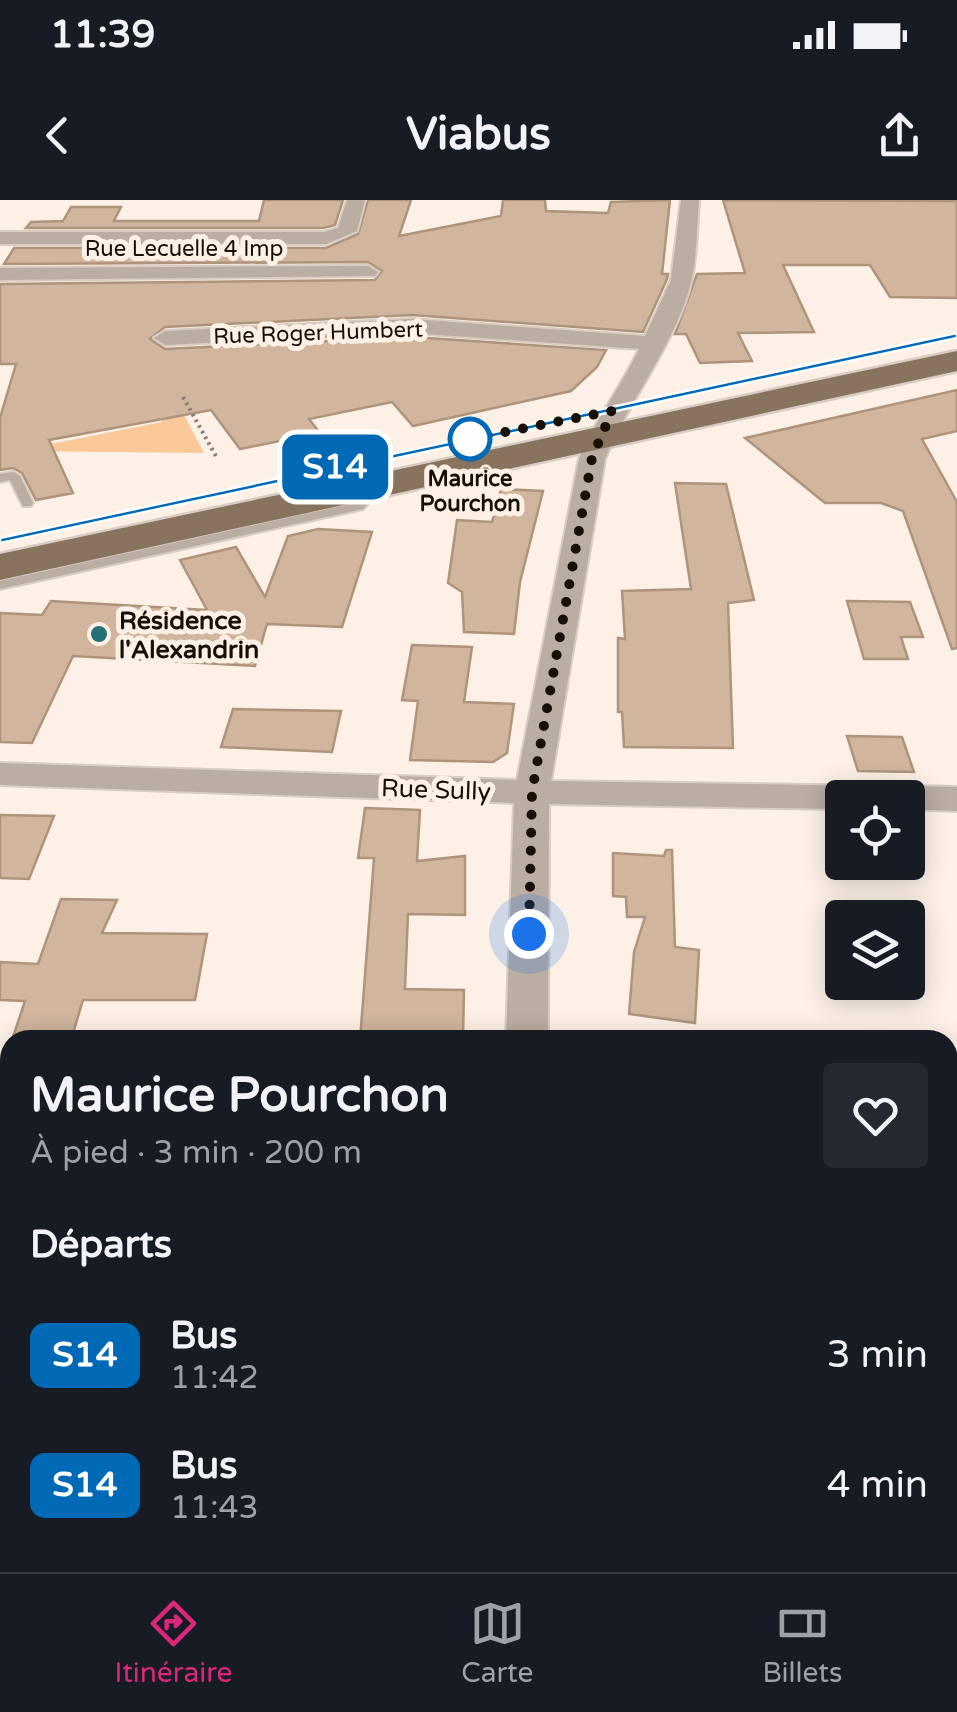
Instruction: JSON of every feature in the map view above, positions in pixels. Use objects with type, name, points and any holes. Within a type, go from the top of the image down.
[{"type":"main road","points":[[0,567],[380,483],[957,336]]},
{"type":"main road","points":[[0,538],[957,361]]},
{"type":"street","points":[[0,238],[326,238],[347,231],[356,200]]},
{"type":"street","points":[[527,1030],[532,792],[605,424],[631,390],[680,280],[690,200]]},
{"type":"street","name":"Rue Lecuelle 4 Imp","points":[[0,274],[368,272]]},
{"type":"street","name":"Rue Roger Humbert","points":[[165,338],[412,326],[650,343]]},
{"type":"street","name":"Rue Sully","points":[[0,774],[532,792],[825,797]]},
{"type":"street","points":[[925,798],[957,799]]},
{"type":"lane","points":[[0,478],[14,476],[27,503]]},
{"type":"lane","points":[[0,585],[360,506],[380,483]]},
{"type":"path","points":[[183,397],[217,458]]},
{"type":"shaded area","points":[[177,401],[204,453],[15,451],[162,422],[153,402]]},
{"type":"building","points":[[264,200],[343,200],[335,225],[323,228],[26,228],[31,222],[63,221],[71,207],[121,207],[114,221],[259,221]]},
{"type":"building","points":[[368,200],[411,200],[399,236],[501,216],[503,200],[545,200],[546,211],[608,213],[611,202],[670,200],[662,274],[668,274],[667,279],[643,332],[412,315],[165,327],[150,339],[165,349],[412,337],[606,350],[597,367],[571,391],[413,426],[392,402],[309,419],[320,433],[240,449],[211,410],[49,440],[73,493],[36,500],[22,473],[13,468],[0,470],[0,418],[16,364],[0,364],[0,284],[375,280],[382,271],[368,262],[4,264],[14,248],[326,248],[358,234]]},
{"type":"building","points":[[723,200],[957,201],[957,298],[890,297],[870,265],[783,265],[814,332],[738,333],[752,361],[700,363],[686,334],[675,334],[697,274],[745,273]]},
{"type":"building","points":[[957,390],[957,431],[922,439],[957,502],[957,648],[952,649],[903,511],[881,503],[825,503],[745,438]]},
{"type":"building","points":[[675,483],[726,484],[754,600],[728,603],[733,748],[624,747],[622,712],[618,712],[618,638],[625,639],[622,591],[691,589]]},
{"type":"building","points":[[501,489],[543,491],[520,582],[514,634],[464,632],[462,592],[448,583],[457,520],[492,522]]},
{"type":"building","points":[[318,529],[372,532],[342,627],[267,624],[255,666],[73,656],[32,743],[0,742],[0,613],[42,615],[51,601],[207,610],[180,560],[236,547],[265,597],[288,536]]},
{"type":"building","points":[[847,601],[910,602],[923,637],[901,637],[908,659],[864,659]]},
{"type":"building","points":[[412,645],[472,647],[464,702],[514,704],[507,753],[493,762],[410,760],[418,701],[402,700]]},
{"type":"building","points":[[233,709],[341,711],[332,752],[221,747]]},
{"type":"building","points":[[847,736],[902,737],[914,772],[858,771]]},
{"type":"building","points":[[365,808],[420,810],[417,861],[465,856],[465,915],[408,914],[405,989],[464,990],[463,1030],[361,1030],[374,858],[358,858]]},
{"type":"building","points":[[0,815],[54,816],[29,879],[0,878]]},
{"type":"building","points":[[666,850],[672,850],[675,947],[699,950],[695,1023],[629,1014],[634,952],[645,917],[627,917],[626,897],[613,896],[613,853],[664,856]]},
{"type":"building","points":[[61,899],[117,900],[102,933],[207,934],[195,1000],[83,1000],[74,1030],[15,1030],[25,1001],[0,1000],[0,962],[38,964]]},
{"type":"bus line","name":"S14","points":[[0,538],[661,402],[957,336]]},
{"type":"place","name":"Maurice Pourchon","points":[[470,439]]},
{"type":"place","name":"Résidence l'Alexandrin","points":[[99,634]]},
{"type":"route","points":[[470,439],[612,411],[598,436],[592,458],[532,792],[529,934]]}]
